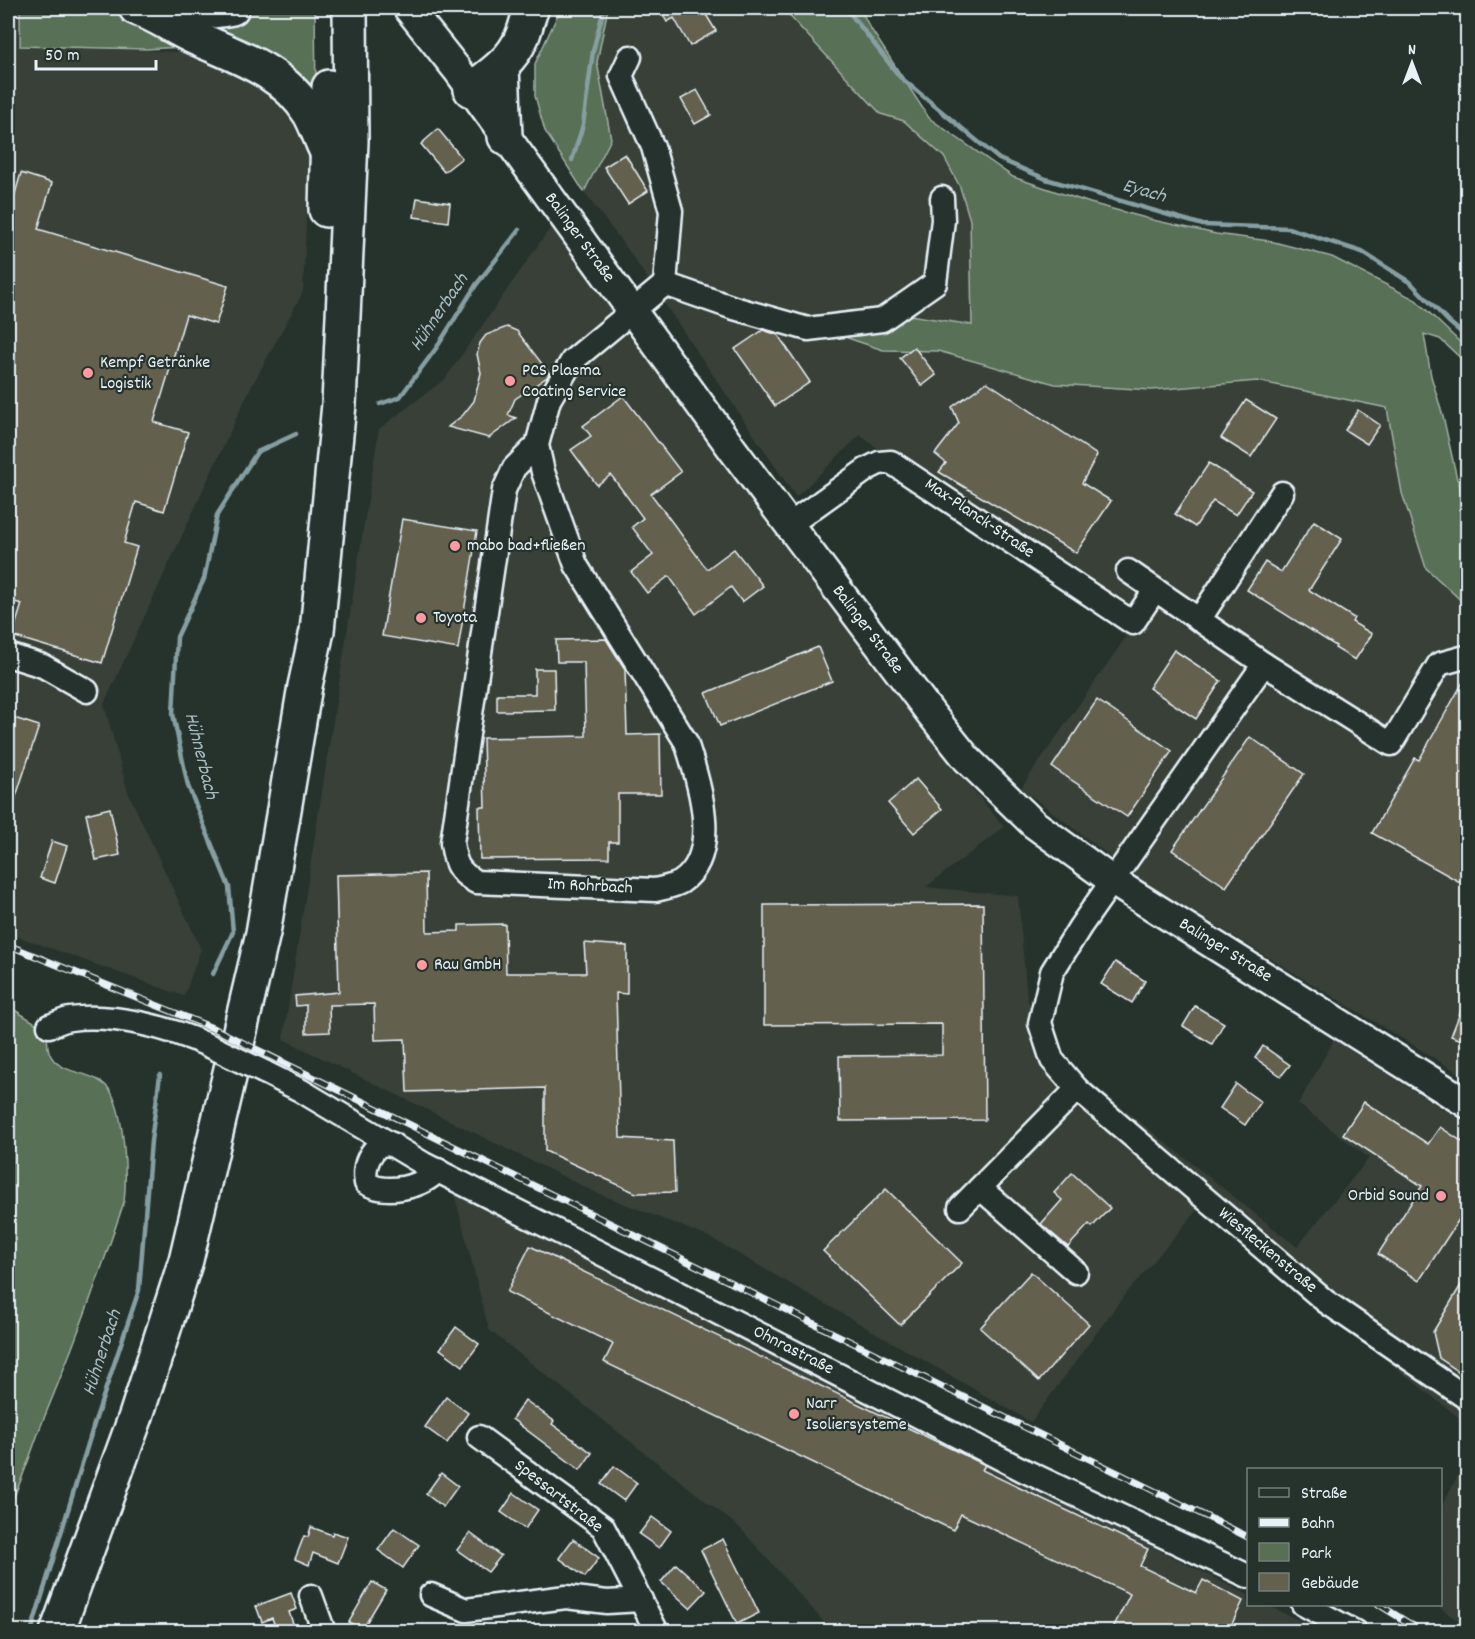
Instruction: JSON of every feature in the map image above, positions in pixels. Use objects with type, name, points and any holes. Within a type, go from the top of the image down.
[{"type":"highway","points":[[143,10],[194,13],[232,8]]},
{"type":"highway","points":[[305,686],[298,657],[324,314],[330,65],[328,8]]},
{"type":"highway","points":[[57,1632],[136,1416],[186,1260],[263,933],[305,686],[317,631],[339,404],[351,141],[350,8]]},
{"type":"highway","points":[[143,10],[195,38],[267,70],[287,85],[311,115],[327,153]]},
{"type":"highway","points":[[465,81],[530,10]]},
{"type":"highway","points":[[465,81],[502,66],[512,55],[521,39],[530,10]]},
{"type":"highway","points":[[502,66],[505,137]]},
{"type":"main road","name":"Balinger Straße","points":[[408,8],[465,81],[789,525],[967,759],[1034,824],[1114,882],[1467,1104]]},
{"type":"street","points":[[630,57],[621,76],[653,147],[670,211],[665,284],[734,308],[808,329],[882,320],[935,283],[943,219],[942,198]]},
{"type":"street","name":"Im Rohrbach","points":[[537,445],[514,468],[504,490],[452,843],[455,860],[463,874],[476,882],[655,890],[681,882],[696,866],[704,843],[704,807],[694,768],[686,742],[576,565],[546,482],[537,445],[549,400],[572,361],[665,284]]},
{"type":"street","name":"Max-Planck-Straße","points":[[789,525],[867,469],[879,463],[891,462],[1133,623],[1155,590]]},
{"type":"street","points":[[1199,620],[1282,493]]},
{"type":"street","points":[[1128,571],[1264,664],[1391,744],[1439,664],[1467,658]]},
{"type":"street","points":[[8,655],[43,666],[87,691]]},
{"type":"street","points":[[1114,882],[1264,664]]},
{"type":"street","name":"Wiesfleckenstraße","points":[[1114,882],[1080,927],[1052,972],[1040,1023],[1052,1060],[1077,1089],[1325,1301],[1467,1399]]},
{"type":"street","name":"Ohnrastraße","points":[[49,1026],[68,1019],[98,1018],[158,1027],[192,1038],[300,1090],[424,1164],[1023,1470],[1247,1576]]},
{"type":"street","points":[[960,1208],[1077,1089]]},
{"type":"street","points":[[392,1144],[380,1145],[367,1159],[364,1174],[366,1183],[376,1189],[394,1189],[421,1182],[438,1170]]},
{"type":"street","points":[[980,1188],[1076,1272]]},
{"type":"street","name":"Spessartstraße","points":[[479,1437],[603,1527],[657,1632]]},
{"type":"street","points":[[431,1595],[466,1610],[566,1597],[607,1602],[641,1600]]},
{"type":"street","points":[[311,1596],[324,1632]]},
{"type":"street","points":[[1305,1606],[1354,1632]]},
{"type":"shaded area","points":[[8,8],[18,8],[18,46],[212,53],[255,69],[305,124],[309,155],[303,292],[248,393],[104,704],[128,792],[201,949],[184,996],[8,933]]},
{"type":"shaded area","points":[[606,8],[783,8],[945,155],[959,184],[970,220],[973,325],[885,311],[883,350],[938,351],[981,362],[1152,390],[1257,381],[1388,408],[1402,493],[1426,568],[1467,606],[1467,1078],[1141,880],[1021,788],[1126,637],[860,435],[796,497],[628,250],[584,192],[611,139],[597,62]]},
{"type":"shaded area","points":[[555,221],[903,705],[1004,827],[926,887],[1018,896],[1027,999],[1062,1060],[1297,1247],[1369,1158],[1298,1104],[1334,1040],[1467,1124],[1467,1424],[1197,1210],[1120,1301],[1031,1422],[709,1237],[597,1193],[283,1039],[379,429],[445,379]]},
{"type":"shaded area","points":[[448,1169],[998,1469],[1247,1594],[1247,1606],[1269,1606],[1321,1631],[832,1631],[740,1528],[489,1330]]},
{"type":"shaded area","points":[[1467,1459],[1467,1627],[1437,1606],[1442,1606],[1442,1505]]},
{"type":"green space","points":[[20,8],[315,8],[316,99],[240,44],[146,49],[20,46]]},
{"type":"green space","points":[[561,8],[608,8],[597,62],[611,139],[584,192],[545,131],[535,96],[535,64]]},
{"type":"green space","points":[[860,8],[869,26],[929,118],[1013,177],[1090,203],[1157,221],[1216,234],[1270,241],[1332,257],[1416,300],[1467,349],[1467,364],[1440,339],[1424,334],[1431,376],[1443,416],[1457,479],[1467,503],[1467,606],[1426,568],[1402,493],[1387,408],[1257,381],[1152,390],[1055,384],[938,351],[883,350],[839,335],[885,311],[972,325],[970,220],[960,187],[944,157],[904,121],[881,114],[783,9]]},
{"type":"green space","points":[[8,1006],[37,1024],[49,1026],[47,1044],[51,1057],[59,1064],[69,1070],[92,1077],[103,1083],[111,1092],[116,1103],[122,1131],[125,1177],[124,1202],[105,1258],[75,1341],[8,1509]]},
{"type":"building","points":[[659,8],[702,8],[716,31],[690,46],[674,18],[667,22]]},
{"type":"building","points":[[697,90],[711,115],[695,124],[681,99]]},
{"type":"building","points":[[438,129],[462,158],[444,172],[421,144]]},
{"type":"building","points":[[625,154],[648,191],[628,204],[604,167]]},
{"type":"building","name":"Kempf Getränke Logistik","points":[[21,173],[52,183],[38,229],[228,286],[216,324],[186,315],[154,422],[188,432],[164,511],[136,502],[124,543],[137,547],[102,663],[12,636],[22,604],[8,600],[8,218]]},
{"type":"building","points":[[417,198],[450,203],[448,222],[414,217]]},
{"type":"building","name":"PCS Plasma Coating Service","points":[[507,327],[517,331],[549,373],[547,377],[515,399],[508,415],[516,418],[489,438],[448,427],[463,415],[474,401],[481,373],[477,354],[480,343],[486,335]]},
{"type":"building","points":[[763,330],[778,335],[810,382],[775,406],[735,349]]},
{"type":"building","points":[[914,347],[936,375],[922,386],[900,358]]},
{"type":"building","points":[[987,382],[1097,455],[1082,483],[1111,501],[1076,553],[939,472],[946,463],[935,454],[959,423],[952,407]]},
{"type":"building","points":[[623,396],[681,472],[651,494],[707,569],[734,549],[763,586],[742,602],[731,587],[696,614],[669,576],[647,593],[631,572],[653,555],[632,527],[643,518],[611,475],[597,485],[571,450],[591,436],[583,426]]},
{"type":"building","points":[[1246,400],[1276,419],[1251,457],[1221,438]]},
{"type":"building","points":[[1358,410],[1380,425],[1367,444],[1345,430]]},
{"type":"building","points":[[1209,463],[1252,491],[1236,515],[1213,501],[1195,527],[1175,514]]},
{"type":"building","points":[[402,519],[477,531],[458,649],[382,636]]},
{"type":"building","points":[[1314,521],[1342,539],[1309,590],[1354,618],[1352,622],[1372,634],[1355,660],[1247,590],[1265,562],[1281,572]]},
{"type":"building","points":[[606,639],[625,669],[627,735],[660,734],[661,794],[618,794],[618,842],[609,842],[609,858],[480,859],[479,807],[485,807],[483,738],[586,736],[584,662],[557,662],[556,640]]},
{"type":"building","points":[[818,647],[832,681],[720,726],[706,693]]},
{"type":"building","points":[[1174,650],[1221,681],[1196,719],[1149,688]]},
{"type":"building","points":[[535,669],[554,669],[555,710],[497,711],[497,694],[535,694]]},
{"type":"building","points":[[1467,675],[1467,886],[1372,833],[1415,758],[1419,760]]},
{"type":"building","points":[[1097,700],[1172,751],[1127,817],[1052,767]]},
{"type":"building","points":[[8,716],[39,726],[10,815],[8,815]]},
{"type":"building","points":[[1250,737],[1304,774],[1226,887],[1172,850]]},
{"type":"building","points":[[916,779],[942,809],[914,833],[888,803]]},
{"type":"building","points":[[110,808],[120,855],[96,860],[86,814]]},
{"type":"building","points":[[52,841],[67,846],[55,883],[40,878]]},
{"type":"building","points":[[426,873],[427,932],[459,931],[459,925],[505,924],[506,973],[586,973],[584,943],[627,946],[627,994],[616,993],[620,1138],[673,1141],[675,1192],[636,1193],[545,1151],[545,1088],[407,1092],[405,1039],[375,1040],[374,1004],[329,1005],[330,1032],[306,1033],[306,1005],[296,1006],[295,996],[339,992],[336,875]]},
{"type":"building","points":[[983,904],[985,1120],[840,1121],[839,1056],[942,1055],[942,1024],[764,1025],[764,905]]},
{"type":"building","points":[[1115,962],[1145,981],[1132,1003],[1101,984]]},
{"type":"building","points":[[1467,995],[1467,1042],[1451,1036]]},
{"type":"building","points":[[1195,1006],[1224,1023],[1212,1044],[1183,1026]]},
{"type":"building","points":[[1263,1046],[1290,1065],[1281,1076],[1255,1058]]},
{"type":"building","points":[[1236,1084],[1261,1102],[1245,1125],[1220,1108]]},
{"type":"building","name":"Orbid Sound","points":[[1364,1102],[1428,1144],[1440,1127],[1467,1145],[1467,1207],[1419,1281],[1378,1254],[1422,1186],[1343,1134]]},
{"type":"building","points":[[1072,1173],[1110,1208],[1092,1227],[1089,1224],[1068,1247],[1041,1224],[1062,1200],[1054,1193]]},
{"type":"building","points":[[886,1189],[962,1263],[900,1325],[823,1251]]},
{"type":"building","points":[[530,1246],[981,1463],[985,1465],[982,1470],[1148,1549],[1140,1566],[1196,1593],[1203,1580],[1243,1601],[1228,1632],[1111,1632],[1130,1594],[961,1514],[953,1530],[604,1362],[613,1344],[507,1292]]},
{"type":"building","points":[[1031,1272],[1089,1324],[1039,1381],[980,1328]]},
{"type":"building","points":[[1467,1275],[1467,1377],[1439,1358],[1433,1332]]},
{"type":"building","points":[[456,1327],[479,1344],[463,1366],[440,1349]]},
{"type":"building","points":[[446,1397],[468,1413],[447,1443],[425,1427]]},
{"type":"building","points":[[525,1400],[554,1421],[552,1424],[592,1453],[580,1470],[512,1419]]},
{"type":"building","points":[[614,1466],[637,1483],[624,1501],[601,1484]]},
{"type":"building","points":[[441,1473],[458,1486],[443,1507],[426,1494]]},
{"type":"building","points":[[514,1493],[538,1510],[525,1529],[501,1512]]},
{"type":"building","points":[[652,1517],[671,1531],[659,1548],[639,1534]]},
{"type":"building","points":[[311,1527],[332,1535],[333,1532],[348,1537],[338,1563],[313,1553],[309,1565],[295,1559],[304,1536],[308,1537]]},
{"type":"building","points":[[394,1528],[419,1545],[403,1568],[378,1550]]},
{"type":"building","points":[[470,1533],[501,1556],[488,1572],[457,1550]]},
{"type":"building","points":[[573,1539],[599,1558],[585,1577],[559,1558]]},
{"type":"building","points":[[723,1539],[759,1613],[737,1624],[701,1550]]},
{"type":"building","points":[[676,1564],[706,1591],[690,1608],[661,1582]]},
{"type":"building","points":[[372,1582],[386,1590],[362,1630],[349,1622]]},
{"type":"building","points":[[291,1593],[297,1609],[289,1612],[296,1632],[277,1632],[272,1618],[262,1622],[256,1606]]},
{"type":"waterway","name":"Hühnerbach","points":[[572,160],[583,125],[593,51],[604,8]]},
{"type":"waterway","name":"Eyach","points":[[846,8],[900,77],[999,159],[1046,179],[1203,225],[1288,228],[1362,252],[1411,283],[1468,338]]},
{"type":"waterway","name":"Hühnerbach","points":[[380,404],[400,397],[437,347],[476,285],[519,230]]},
{"type":"waterway","name":"Hühnerbach","points":[[213,974],[233,932],[229,887],[188,786],[173,714],[177,637],[204,579],[217,515],[257,452],[296,434]]},
{"type":"waterway","name":"Hühnerbach","points":[[31,1632],[95,1421],[139,1290],[151,1141],[160,1075]]},
{"type":"railway","points":[[8,945],[215,1029],[1247,1537]]},
{"type":"railway","points":[[1381,1606],[1423,1632]]},
{"type":"place","name":"Kempf Getränke Logistik","points":[[88,373]]},
{"type":"place","name":"PCS Plasma Coating Service","points":[[510,381]]},
{"type":"place","name":"mabo bad+fließen","points":[[455,546]]},
{"type":"place","name":"Toyota","points":[[421,618]]},
{"type":"place","name":"Rau GmbH","points":[[422,965]]},
{"type":"place","name":"Orbid Sound","points":[[1441,1196]]},
{"type":"place","name":"Narr Isoliersysteme","points":[[794,1414]]}]
